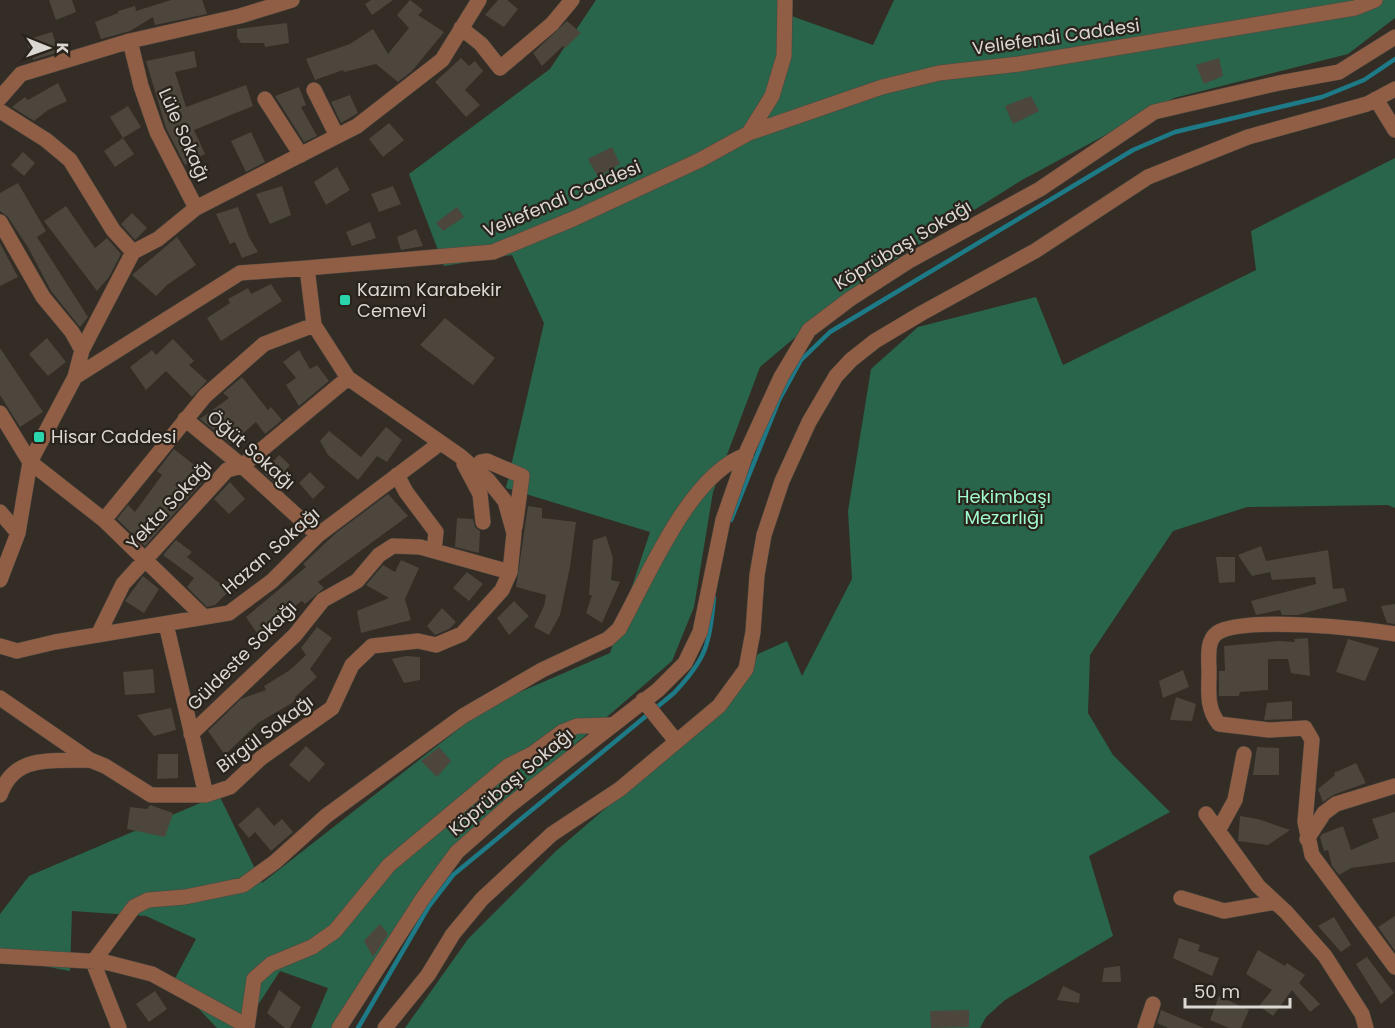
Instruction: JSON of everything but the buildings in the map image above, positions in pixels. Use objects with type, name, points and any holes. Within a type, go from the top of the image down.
[{"type":"street","points":[[0,98],[21,74],[130,41],[240,16],[292,0]]},
{"type":"street","points":[[0,577],[18,533],[30,462],[75,377],[82,350],[133,252],[158,239],[196,208],[357,126],[442,60],[479,0]]},
{"type":"street","points":[[461,28],[481,44],[500,68],[552,24],[572,0]]},
{"type":"street","points":[[749,133],[772,96],[784,56],[785,0]]},
{"type":"street","name":"Veliefendi Caddesi","points":[[307,268],[493,252],[573,219],[749,133],[882,87],[939,73],[1019,64],[1354,8],[1375,0]]},
{"type":"street","name":"Köprübaşı Sokağı","points":[[339,1028],[423,898],[457,852],[610,725],[646,703],[685,663],[700,632],[723,520],[746,455],[781,377],[809,330],[850,299],[956,233],[1040,189],[1154,112],[1338,72],[1395,37]]},
{"type":"street","name":"Lüle Sokağı","points":[[130,41],[141,86],[157,132],[196,208]]},
{"type":"street","points":[[385,1028],[428,975],[453,934],[482,899],[518,863],[552,834],[620,789],[672,736],[719,706],[746,669],[753,632],[757,575],[764,535],[782,481],[809,422],[836,376],[851,360],[875,341],[903,324],[1035,251],[1148,177],[1248,137],[1367,104],[1395,89]]},
{"type":"street","points":[[314,90],[338,136]]},
{"type":"street","points":[[265,99],[301,155]]},
{"type":"street","points":[[1377,99],[1395,130]]},
{"type":"street","points":[[0,111],[46,140],[70,160],[113,230],[133,252]]},
{"type":"street","points":[[0,222],[7,245],[43,297],[72,332],[82,350]]},
{"type":"street","points":[[75,377],[240,273],[307,268]]},
{"type":"street","name":"Birgül Sokağı","points":[[307,268],[314,325],[348,378],[477,470],[505,501],[514,533]]},
{"type":"street","points":[[104,520],[205,396],[264,344],[314,325]]},
{"type":"street","name":"Yekta Sokağı","points":[[98,635],[123,584],[226,470],[242,466],[348,378]]},
{"type":"street","points":[[0,413],[30,462],[104,520],[204,617]]},
{"type":"street","name":"Öğüt Sokağı","points":[[184,419],[242,466],[318,535]]},
{"type":"street","name":"Hazan Sokağı","points":[[0,646],[17,651],[98,635],[229,614],[272,581],[318,535],[439,444]]},
{"type":"street","points":[[93,962],[134,907],[148,900],[186,897],[243,885],[275,862],[326,816],[463,716],[542,670],[608,639],[619,630],[671,529],[701,490],[731,460],[746,455]]},
{"type":"street","points":[[460,456],[480,494],[483,522]]},
{"type":"street","name":"Birgül Sokağı","points":[[0,698],[90,760],[105,766],[151,795],[206,795],[230,787],[261,758],[332,708],[352,665],[372,646],[418,641],[436,645],[462,634],[502,590],[510,572],[522,476],[487,461],[481,462],[477,470]]},
{"type":"street","points":[[397,475],[406,492],[436,532],[434,551]]},
{"type":"street","points":[[0,512],[18,533]]},
{"type":"street","name":"Güldeste Sokağı","points":[[191,734],[295,635],[323,600],[357,581],[379,555],[393,546],[420,547],[510,572]]},
{"type":"street","points":[[166,624],[206,795]]},
{"type":"street","points":[[1395,633],[1306,624],[1229,628],[1216,634],[1210,642],[1210,713],[1219,724],[1269,730],[1305,728],[1312,740],[1306,791],[1307,839],[1321,868],[1395,967]]},
{"type":"street","points":[[646,703],[672,736]]},
{"type":"street","points":[[0,957],[93,962],[152,974],[247,1027],[254,979],[271,964],[312,947],[334,931],[389,865],[508,766],[532,754],[562,732],[577,726],[610,725]]},
{"type":"street","points":[[1218,831],[1235,800],[1244,754]]},
{"type":"street","points":[[0,795],[5,781],[24,763],[90,760]]},
{"type":"street","points":[[1307,839],[1324,813],[1336,804],[1395,786]]},
{"type":"street","points":[[1206,814],[1258,886],[1325,956],[1362,1014],[1366,1028]]},
{"type":"street","points":[[1180,898],[1224,911],[1275,902]]},
{"type":"street","points":[[93,962],[119,1028]]},
{"type":"street","points":[[1145,1028],[1153,1004]]},
{"type":"green space","points":[[596,0],[783,0],[783,13],[873,45],[894,0],[1395,0],[1395,18],[1348,54],[1174,98],[1022,180],[867,277],[760,367],[713,492],[694,607],[672,661],[459,844],[338,1028],[311,1028],[328,988],[280,971],[243,1028],[217,1028],[173,982],[196,939],[146,916],[72,911],[70,971],[0,958],[0,914],[29,876],[219,795],[262,883],[488,706],[610,653],[650,532],[506,488],[544,323],[512,255],[444,266],[409,174],[550,69]]},
{"type":"green space","name":"Hekimbaşı Mezarlığı","points":[[1395,158],[1395,508],[1388,505],[1247,507],[1173,531],[1090,655],[1088,713],[1113,755],[1170,812],[1089,856],[1113,936],[1005,1000],[986,1017],[980,1028],[405,1028],[468,939],[556,851],[714,715],[742,683],[758,654],[787,641],[802,676],[852,579],[848,511],[871,369],[918,327],[1036,297],[1063,365],[1256,270],[1251,231]]},
{"type":"waterway","points":[[731,520],[779,400],[801,360],[830,332],[1133,150],[1175,132],[1322,97],[1364,80],[1395,59]]},
{"type":"waterway","points":[[358,1028],[429,906],[453,875],[674,693],[685,681],[700,660],[708,639],[714,598]]},
{"type":"place","name":"Kazım Karabekir Cemevi","points":[[345,300]]},
{"type":"place","name":"Hisar Caddesi","points":[[39,437]]}]
